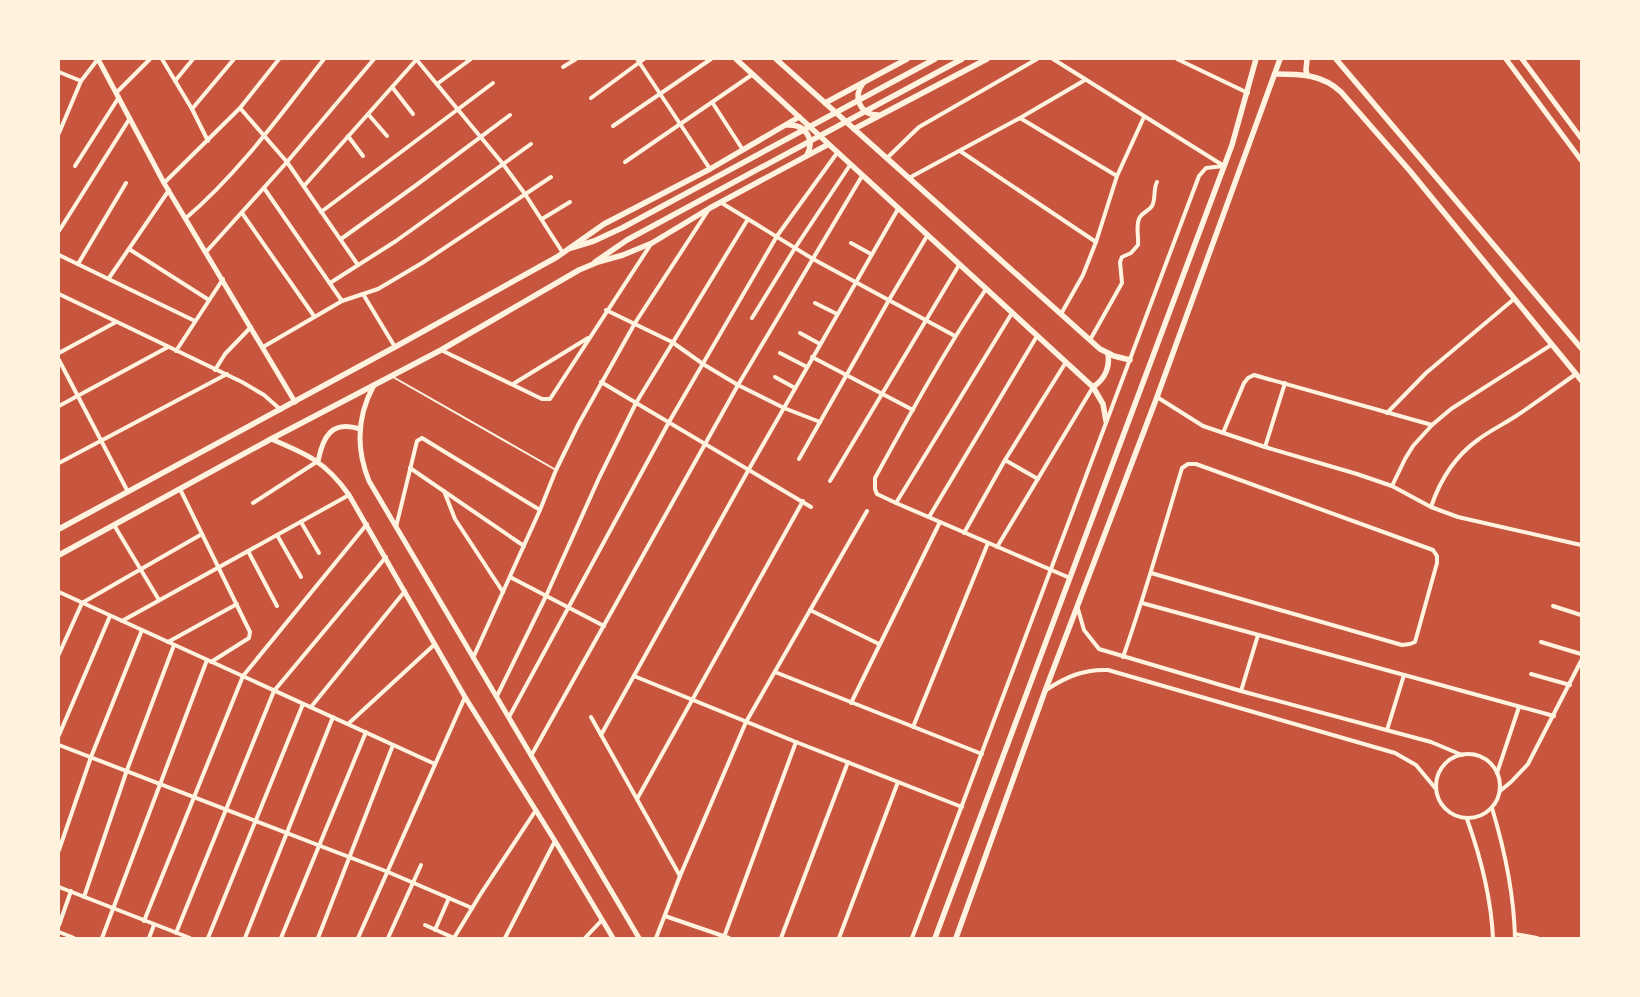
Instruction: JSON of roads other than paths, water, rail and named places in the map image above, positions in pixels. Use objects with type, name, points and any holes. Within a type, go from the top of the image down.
[{"type":"main road","points":[[736,59],[1093,387],[1104,404],[1106,420]]},
{"type":"main road","points":[[776,59],[1090,340],[1108,353],[1130,360]]},
{"type":"main road","points":[[825,102],[906,59]]},
{"type":"main road","points":[[568,249],[594,241],[622,228],[934,59]]},
{"type":"main road","points":[[589,266],[627,240],[962,59]]},
{"type":"main road","points":[[854,128],[987,59]]},
{"type":"main road","points":[[935,938],[1224,166],[1248,93],[1256,59]]},
{"type":"main road","points":[[956,938],[1045,691],[1157,397],[1280,59]]},
{"type":"main road","points":[[1306,59],[1307,75]]},
{"type":"main road","points":[[1336,59],[1581,348]]},
{"type":"main road","points":[[1275,74],[1307,75],[1329,82],[1341,92],[1410,171],[1581,380]]},
{"type":"main road","points":[[866,80],[858,92],[858,102],[867,113],[876,116],[881,115]]},
{"type":"main road","points":[[59,529],[395,347],[563,253],[604,224],[743,150],[799,117]]},
{"type":"main road","points":[[783,126],[796,125],[807,132],[810,141],[810,151],[807,155]]},
{"type":"main road","points":[[59,555],[271,439],[441,350],[571,274],[652,243],[720,202],[827,144]]},
{"type":"main road","points":[[1093,387],[1102,380],[1107,370],[1108,353]]},
{"type":"street","points":[[59,133],[81,81],[98,59],[164,183],[295,402]]},
{"type":"street","points":[[75,166],[118,95],[150,59]]},
{"type":"street","points":[[162,59],[192,109],[208,141]]},
{"type":"street","points":[[175,81],[193,59]]},
{"type":"street","points":[[192,109],[234,59]]},
{"type":"street","points":[[164,183],[240,108],[279,59]]},
{"type":"street","points":[[186,218],[216,191],[264,135],[324,59]]},
{"type":"street","points":[[206,252],[287,162],[374,59]]},
{"type":"street","points":[[304,186],[417,59],[482,136],[525,194],[563,253]]},
{"type":"street","points":[[437,84],[471,59]]},
{"type":"street","points":[[563,67],[576,59]]},
{"type":"street","points":[[591,98],[638,60],[644,59]]},
{"type":"street","points":[[613,126],[711,59]]},
{"type":"street","points":[[783,65],[787,59]]},
{"type":"street","points":[[887,158],[920,128],[1037,59]]},
{"type":"street","points":[[1053,59],[1224,166]]},
{"type":"street","points":[[1177,59],[1248,93]]},
{"type":"street","points":[[1506,59],[1581,160]]},
{"type":"street","points":[[1522,59],[1581,138]]},
{"type":"street","points":[[638,60],[710,168]]},
{"type":"street","points":[[59,72],[81,81]]},
{"type":"street","points":[[626,162],[752,74]]},
{"type":"street","points":[[909,178],[1020,118],[1085,80]]},
{"type":"street","points":[[321,212],[493,83]]},
{"type":"street","points":[[392,87],[413,114]]},
{"type":"street","points":[[712,102],[743,150]]},
{"type":"street","points":[[240,108],[287,162],[358,265]]},
{"type":"street","points":[[368,114],[387,136]]},
{"type":"street","points":[[340,239],[510,115]]},
{"type":"street","points":[[1061,314],[1083,275],[1096,242],[1117,176],[1144,117]]},
{"type":"street","points":[[59,231],[130,118]]},
{"type":"street","points":[[1020,118],[1117,176]]},
{"type":"street","points":[[348,136],[363,156]]},
{"type":"street","points":[[330,282],[396,241],[531,144]]},
{"type":"street","points":[[960,151],[1096,242]]},
{"type":"street","points":[[509,716],[669,422],[777,236],[837,153]]},
{"type":"street","points":[[752,318],[795,248],[850,165]]},
{"type":"street","points":[[912,938],[1199,176],[1206,168],[1224,166]]},
{"type":"street","points":[[531,756],[738,386],[862,176]]},
{"type":"street","points":[[263,347],[342,301],[378,289],[422,264],[551,178]]},
{"type":"street","points":[[1090,340],[1122,283],[1120,262],[1122,257],[1138,245],[1138,219],[1151,207],[1153,191],[1157,182]]},
{"type":"street","points":[[78,264],[126,184]]},
{"type":"street","points":[[264,188],[342,301]]},
{"type":"street","points":[[109,278],[169,190]]},
{"type":"street","points":[[542,219],[570,202]]},
{"type":"street","points":[[720,202],[813,259],[955,336]]},
{"type":"street","points":[[473,658],[540,510],[556,470],[601,382],[635,323],[710,208]]},
{"type":"street","points":[[601,735],[748,469],[898,209]]},
{"type":"street","points":[[242,213],[314,316]]},
{"type":"street","points":[[497,696],[636,403],[748,219]]},
{"type":"street","points":[[799,459],[889,300],[928,236]]},
{"type":"street","points":[[441,350],[542,399],[550,399],[606,310],[652,243]]},
{"type":"street","points":[[851,243],[872,254]]},
{"type":"street","points":[[129,249],[209,300]]},
{"type":"street","points":[[59,254],[195,321]]},
{"type":"street","points":[[830,482],[959,265]]},
{"type":"street","points":[[176,351],[223,280]]},
{"type":"street","points":[[986,289],[955,336],[875,478],[875,489],[877,494],[896,503],[1070,578]]},
{"type":"street","points":[[59,294],[215,370],[227,374],[264,395],[281,410]]},
{"type":"street","points":[[363,294],[395,347]]},
{"type":"street","points":[[1388,413],[1426,373],[1514,300]]},
{"type":"street","points":[[815,303],[837,314]]},
{"type":"street","points":[[606,310],[672,342],[738,386],[784,408],[820,422]]},
{"type":"street","points":[[896,503],[1012,313]]},
{"type":"street","points":[[59,353],[116,322]]},
{"type":"street","points":[[215,370],[225,354],[251,327]]},
{"type":"street","points":[[800,333],[820,344]]},
{"type":"street","points":[[929,517],[1037,336]]},
{"type":"street","points":[[513,384],[590,337]]},
{"type":"street","points":[[1392,486],[1413,446],[1432,425],[1451,409],[1551,345]]},
{"type":"street","points":[[59,406],[168,347]]},
{"type":"street","points":[[780,353],[807,368]]},
{"type":"street","points":[[812,357],[913,410]]},
{"type":"street","points":[[59,360],[128,492]]},
{"type":"street","points":[[964,533],[1005,460],[1066,362]]},
{"type":"street","points":[[59,463],[100,439],[227,374]]},
{"type":"street","points":[[1431,507],[1445,475],[1459,457],[1479,439],[1539,401],[1576,374]]},
{"type":"street","points":[[1223,434],[1248,378],[1254,375],[1432,425]]},
{"type":"street","points":[[775,377],[795,388]]},
{"type":"street","points":[[601,382],[811,507]]},
{"type":"street","points":[[1265,447],[1284,383]]},
{"type":"street","points":[[374,385],[365,404],[360,429],[360,445],[366,472],[396,528],[639,938]]},
{"type":"street","points":[[997,547],[1093,387]]},
{"type":"street","points":[[1157,397],[1203,426],[1223,434],[1392,486],[1431,507],[1458,517],[1581,545]]},
{"type":"street","points":[[253,503],[318,461],[322,443],[330,433],[347,426],[360,429]]},
{"type":"street","points":[[396,528],[417,441],[421,438],[540,510]]},
{"type":"street","points":[[271,439],[318,461],[331,472],[349,495],[465,697],[613,938]]},
{"type":"street","points":[[1005,460],[1038,479]]},
{"type":"street","points":[[1122,657],[1142,603],[1182,468],[1188,464],[1196,464],[1433,550],[1437,556],[1437,563],[1414,642],[1402,645],[1151,573]]},
{"type":"street","points":[[410,468],[524,546]]},
{"type":"street","points":[[102,938],[209,661],[250,636],[250,629],[180,489]]},
{"type":"street","points":[[444,491],[455,519],[503,592]]},
{"type":"street","points":[[122,621],[349,495]]},
{"type":"street","points":[[637,799],[802,501]]},
{"type":"street","points":[[656,938],[680,876],[746,722],[867,511]]},
{"type":"street","points":[[301,522],[319,553]]},
{"type":"street","points":[[851,703],[940,522]]},
{"type":"street","points":[[144,921],[242,676],[367,524]]},
{"type":"street","points":[[114,525],[158,600]]},
{"type":"street","points":[[59,654],[82,603],[202,534]]},
{"type":"street","points":[[277,535],[301,577]]},
{"type":"street","points":[[913,727],[988,543]]},
{"type":"street","points":[[248,551],[277,606]]},
{"type":"street","points":[[176,933],[274,691],[386,557]]},
{"type":"street","points":[[510,577],[604,626]]},
{"type":"street","points":[[311,708],[405,591]]},
{"type":"street","points":[[59,592],[435,764]]},
{"type":"street","points":[[1142,603],[1554,716]]},
{"type":"street","points":[[168,642],[237,604]]},
{"type":"street","points":[[1077,606],[1084,630],[1099,649],[1241,691],[1431,742],[1462,755]]},
{"type":"street","points":[[1553,606],[1581,614]]},
{"type":"street","points":[[810,610],[880,644]]},
{"type":"street","points":[[59,735],[110,616]]},
{"type":"street","points":[[59,850],[91,757],[142,630]]},
{"type":"street","points":[[1241,691],[1258,635]]},
{"type":"street","points":[[1541,642],[1581,654]]},
{"type":"street","points":[[348,724],[435,644]]},
{"type":"street","points":[[84,897],[126,770],[174,645]]},
{"type":"street","points":[[1500,790],[1511,782],[1528,764],[1570,686],[1581,661]]},
{"type":"street","points":[[1045,691],[1062,680],[1079,673],[1108,670],[1395,753],[1423,771],[1436,789],[1440,802],[1449,812],[1461,818],[1467,819],[1481,816],[1492,808],[1500,790],[1497,773],[1486,759],[1474,755],[1462,755],[1445,764],[1438,776],[1436,789]]},
{"type":"street","points":[[774,672],[982,754]]},
{"type":"street","points":[[1531,674],[1570,686]]},
{"type":"street","points":[[1387,730],[1404,675]]},
{"type":"street","points":[[634,676],[962,807]]},
{"type":"street","points":[[358,938],[465,697]]},
{"type":"street","points":[[208,938],[304,704]]},
{"type":"street","points":[[1497,773],[1519,707]]},
{"type":"street","points":[[245,938],[333,717]]},
{"type":"street","points":[[591,717],[680,876]]},
{"type":"street","points":[[281,938],[366,732]]},
{"type":"street","points":[[665,916],[727,938],[796,742]]},
{"type":"street","points":[[59,745],[320,845],[472,908]]},
{"type":"street","points":[[318,938],[394,745]]},
{"type":"street","points":[[781,938],[848,762]]},
{"type":"street","points":[[839,938],[898,782]]},
{"type":"street","points":[[1492,808],[1510,878],[1515,936],[1537,938]]},
{"type":"street","points":[[425,926],[454,938],[536,810]]},
{"type":"street","points":[[1467,819],[1484,871],[1493,938]]},
{"type":"street","points":[[505,938],[555,842]]},
{"type":"street","points":[[388,938],[420,865]]},
{"type":"street","points":[[59,887],[190,938]]},
{"type":"street","points":[[59,925],[71,891]]},
{"type":"street","points":[[435,930],[450,898]]},
{"type":"street","points":[[586,938],[602,920]]},
{"type":"street","points":[[149,938],[154,924]]},
{"type":"street","points":[[59,932],[74,938]]},
{"type":"lane","points":[[391,376],[556,470]]}]
